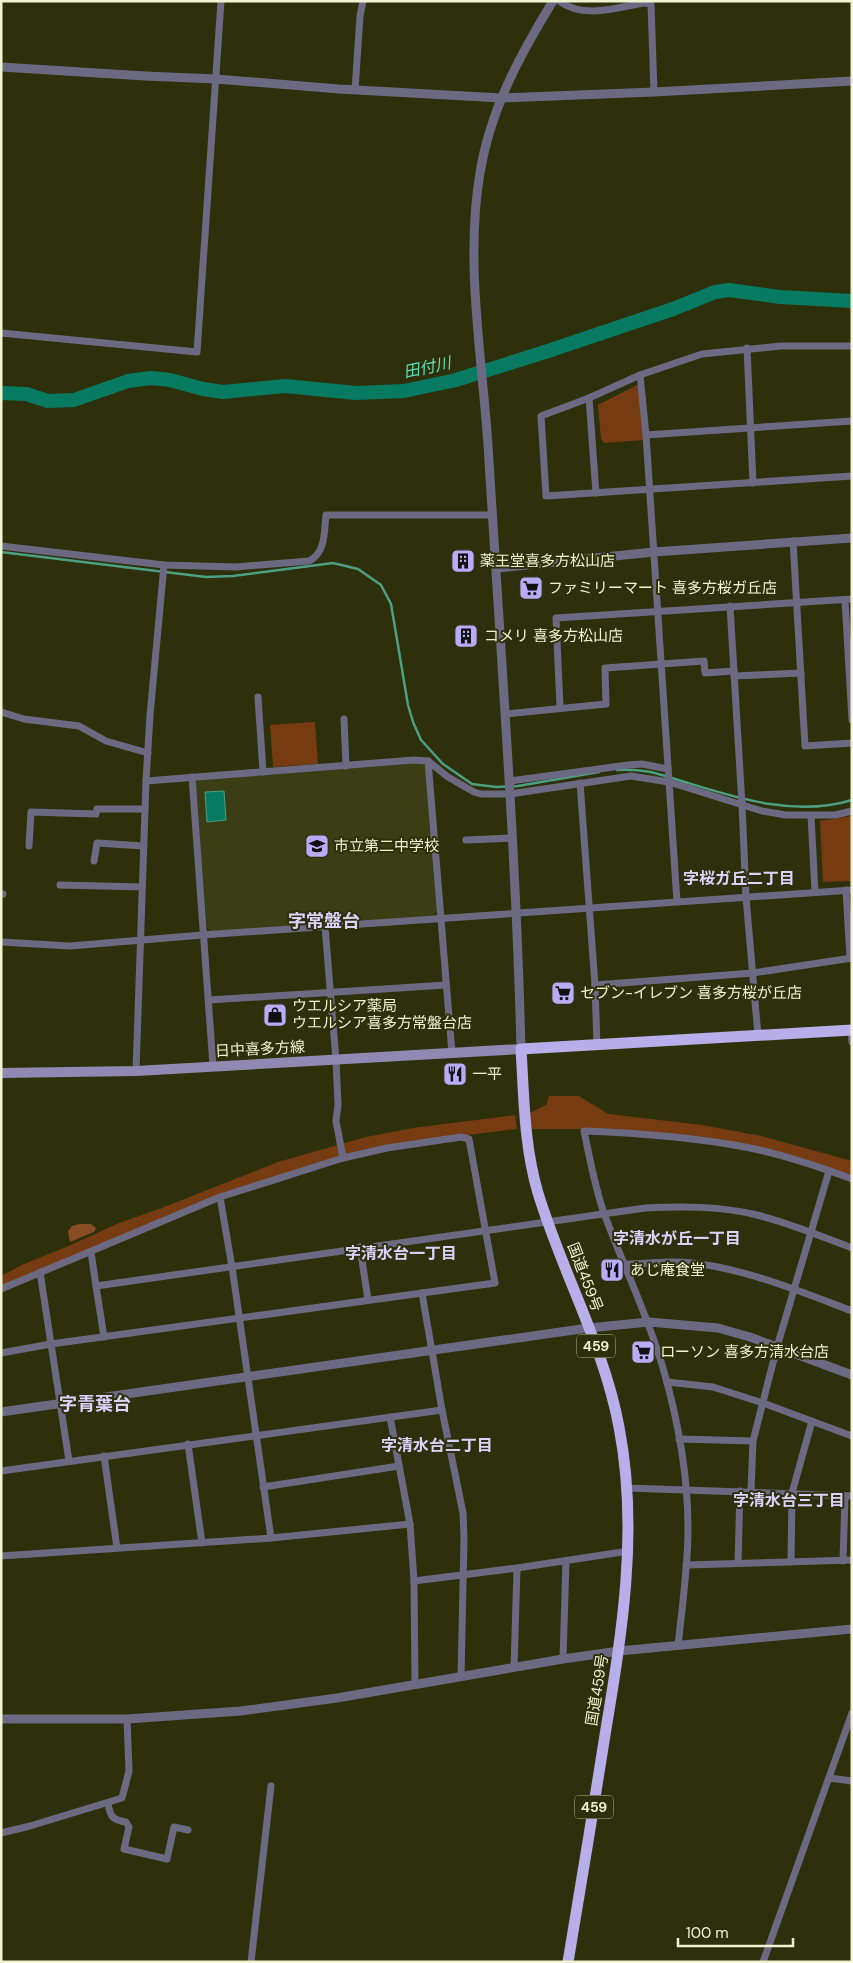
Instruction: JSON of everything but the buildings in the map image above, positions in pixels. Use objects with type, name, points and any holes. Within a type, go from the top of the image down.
[{"type":"highway","points":[[521,1049],[851,1030]]},
{"type":"highway","name":"国道459号","points":[[521,1049],[525,1122],[537,1190],[606,1379],[619,1426],[627,1488],[629,1551],[619,1652],[568,1962]]},
{"type":"main road","name":"日中喜多方線","points":[[1,1073],[136,1070],[521,1049]]},
{"type":"street","points":[[1,333],[197,352],[222,1]]},
{"type":"street","points":[[355,90],[360,16],[363,1]]},
{"type":"street","points":[[521,1049],[517,913],[510,781],[475,268],[475,208],[484,153],[501,98],[521,56],[552,1]]},
{"type":"street","points":[[559,1],[570,8],[593,10],[643,3],[651,4],[654,92]]},
{"type":"street","points":[[1,67],[501,98],[852,81]]},
{"type":"street","points":[[852,346],[828,344],[747,348],[702,354],[640,375],[589,398],[541,416],[546,496],[852,476]]},
{"type":"street","points":[[747,348],[753,482]]},
{"type":"street","points":[[640,375],[646,435],[677,902]]},
{"type":"street","points":[[589,398],[596,492]]},
{"type":"street","points":[[646,435],[852,421]]},
{"type":"street","points":[[1,546],[164,565],[236,567],[309,561],[317,558],[320,553],[326,515],[493,515]]},
{"type":"street","points":[[496,568],[654,552],[852,538]]},
{"type":"street","points":[[793,541],[806,746],[852,743]]},
{"type":"street","points":[[136,1070],[146,781],[164,565]]},
{"type":"street","points":[[560,707],[556,618],[848,599],[852,720]]},
{"type":"street","points":[[730,606],[746,897],[758,1036]]},
{"type":"street","points":[[506,714],[560,707],[606,704],[605,668],[704,660],[705,673],[801,673]]},
{"type":"street","points":[[258,697],[263,772]]},
{"type":"street","points":[[1,712],[24,719],[79,726],[106,740],[148,753]]},
{"type":"street","points":[[344,719],[346,766]]},
{"type":"street","points":[[146,781],[414,760],[428,761],[448,777],[474,792],[510,794],[554,789],[580,783],[631,776],[669,782],[742,805],[786,815],[835,815],[852,811]]},
{"type":"street","points":[[428,761],[452,1053]]},
{"type":"street","points":[[510,781],[642,764],[668,770]]},
{"type":"street","points":[[192,777],[213,1066]]},
{"type":"street","points":[[580,783],[598,1046]]},
{"type":"street","points":[[29,846],[32,812],[96,814],[97,809],[145,809]]},
{"type":"street","points":[[811,816],[815,892]]},
{"type":"street","points":[[466,840],[513,838]]},
{"type":"street","points":[[94,862],[97,843],[144,846]]},
{"type":"street","points":[[60,885],[142,887]]},
{"type":"street","points":[[1,942],[70,946],[202,935],[441,920],[849,890],[851,958],[753,973],[595,985]]},
{"type":"street","points":[[325,927],[336,1060],[338,1105],[336,1121],[343,1158]]},
{"type":"street","points":[[209,1000],[446,985]]},
{"type":"street","points":[[851,1030],[852,1042]]},
{"type":"street","points":[[678,1646],[688,1528],[686,1490],[679,1439],[667,1382],[649,1322],[604,1214],[584,1131],[683,1138],[746,1148],[829,1170],[852,1179]]},
{"type":"street","points":[[1,1289],[220,1198],[343,1158],[387,1148],[461,1137],[469,1139],[495,1283],[240,1320],[51,1344],[1,1353]]},
{"type":"street","points":[[751,1491],[753,1441],[777,1347],[829,1170]]},
{"type":"street","points":[[220,1198],[249,1378],[271,1538]]},
{"type":"street","points":[[96,1286],[360,1247],[646,1208],[713,1208],[756,1215],[852,1248]]},
{"type":"street","points":[[360,1247],[368,1300]]},
{"type":"street","points":[[91,1252],[104,1337]]},
{"type":"street","points":[[625,1264],[676,1262],[709,1266],[794,1289],[852,1311]]},
{"type":"street","points":[[40,1272],[69,1461]]},
{"type":"street","points":[[422,1293],[431,1351],[463,1513],[461,1677]]},
{"type":"street","points":[[1,1412],[588,1328],[649,1322],[683,1323],[736,1332],[852,1375]]},
{"type":"street","points":[[667,1382],[713,1387],[763,1403],[852,1436]]},
{"type":"street","points":[[1,1471],[442,1410]]},
{"type":"street","points":[[390,1417],[410,1524],[414,1581],[415,1685]]},
{"type":"street","points":[[791,1562],[792,1493],[812,1421]]},
{"type":"street","points":[[679,1439],[753,1441]]},
{"type":"street","points":[[188,1444],[202,1543]]},
{"type":"street","points":[[104,1456],[117,1548]]},
{"type":"street","points":[[264,1487],[399,1466]]},
{"type":"street","points":[[627,1488],[848,1496],[843,1561]]},
{"type":"street","points":[[738,1564],[740,1491]]},
{"type":"street","points":[[1,1556],[271,1538],[410,1524]]},
{"type":"street","points":[[414,1581],[629,1551]]},
{"type":"street","points":[[686,1565],[852,1560]]},
{"type":"street","points":[[563,1659],[566,1561]]},
{"type":"street","points":[[514,1668],[517,1568]]},
{"type":"street","points":[[1,1719],[127,1719],[241,1711],[337,1698],[563,1659],[852,1629]]},
{"type":"street","points":[[763,1962],[852,1713]]},
{"type":"street","points":[[1,1833],[122,1798],[128,1777],[127,1719]]},
{"type":"street","points":[[829,1778],[852,1781]]},
{"type":"street","points":[[251,1962],[271,1786]]},
{"type":"street","points":[[108,1803],[110,1816],[115,1820],[126,1822],[129,1827],[124,1850],[167,1859],[174,1827],[188,1830]]},
{"type":"shaded area","points":[[637,385],[639,387],[644,440],[604,443],[601,439],[598,405]]},
{"type":"shaded area","points":[[315,722],[318,764],[273,767],[270,725]]},
{"type":"shaded area","name":"市立第二中学校","points":[[423,763],[427,767],[438,909],[432,916],[211,932],[207,927],[195,784],[199,779]]},
{"type":"shaded area","points":[[852,816],[852,881],[823,882],[820,821]]},
{"type":"shaded area","points":[[549,1096],[579,1096],[608,1114],[702,1125],[761,1136],[852,1161],[852,1177],[744,1146],[610,1129],[529,1129],[528,1114],[546,1105]]},
{"type":"shaded area","points":[[515,1115],[517,1129],[401,1143],[236,1190],[1,1286],[1,1276],[24,1264],[119,1223],[278,1162],[366,1137],[413,1128]]},
{"type":"shaded area","points":[[91,1224],[96,1228],[94,1232],[70,1242],[68,1231],[72,1226]]},
{"type":"water","points":[[224,791],[226,820],[207,822],[205,792]]},
{"type":"waterway","name":"田付川","points":[[1,393],[26,394],[48,401],[74,400],[128,381],[151,378],[170,380],[223,392],[285,386],[356,393],[404,391],[456,380],[548,351],[673,309],[715,292],[729,290],[780,297],[852,301]]},
{"type":"waterway","points":[[1,552],[206,577],[233,576],[333,563],[358,569],[381,585],[391,604],[408,705],[413,722],[421,740],[443,764],[472,784],[496,787],[518,786],[599,772]]},
{"type":"waterway","points":[[617,770],[637,770],[653,773],[728,795],[769,804],[810,807],[852,800]]},
{"type":"place","name":"薬王堂喜多方松山店","points":[[463,561]]},
{"type":"place","name":"ファミリーマート 喜多方桜ガ丘店","points":[[531,588]]},
{"type":"place","name":"コメリ 喜多方松山店","points":[[466,636]]},
{"type":"place","name":"市立第二中学校","points":[[317,846]]},
{"type":"place","name":"セブン-イレブン 喜多方桜が丘店","points":[[563,993]]},
{"type":"place","name":"ウエルシア薬局 ウエルシア喜多方常盤台店","points":[[275,1015]]},
{"type":"place","name":"一平","points":[[455,1074]]},
{"type":"place","name":"あじ庵食堂","points":[[612,1270]]},
{"type":"place","name":"ローソン 喜多方清水台店","points":[[643,1352]]},
{"type":"district","name":"字桜ガ丘二丁目","points":[[739,878]]},
{"type":"district","name":"字常盤台","points":[[324,921]]},
{"type":"district","name":"字清水が丘一丁目","points":[[677,1238]]},
{"type":"district","name":"字清水台一丁目","points":[[401,1253]]},
{"type":"district","name":"字青葉台","points":[[95,1404]]},
{"type":"district","name":"字清水台二丁目","points":[[437,1445]]},
{"type":"district","name":"字清水台三丁目","points":[[789,1500]]}]
